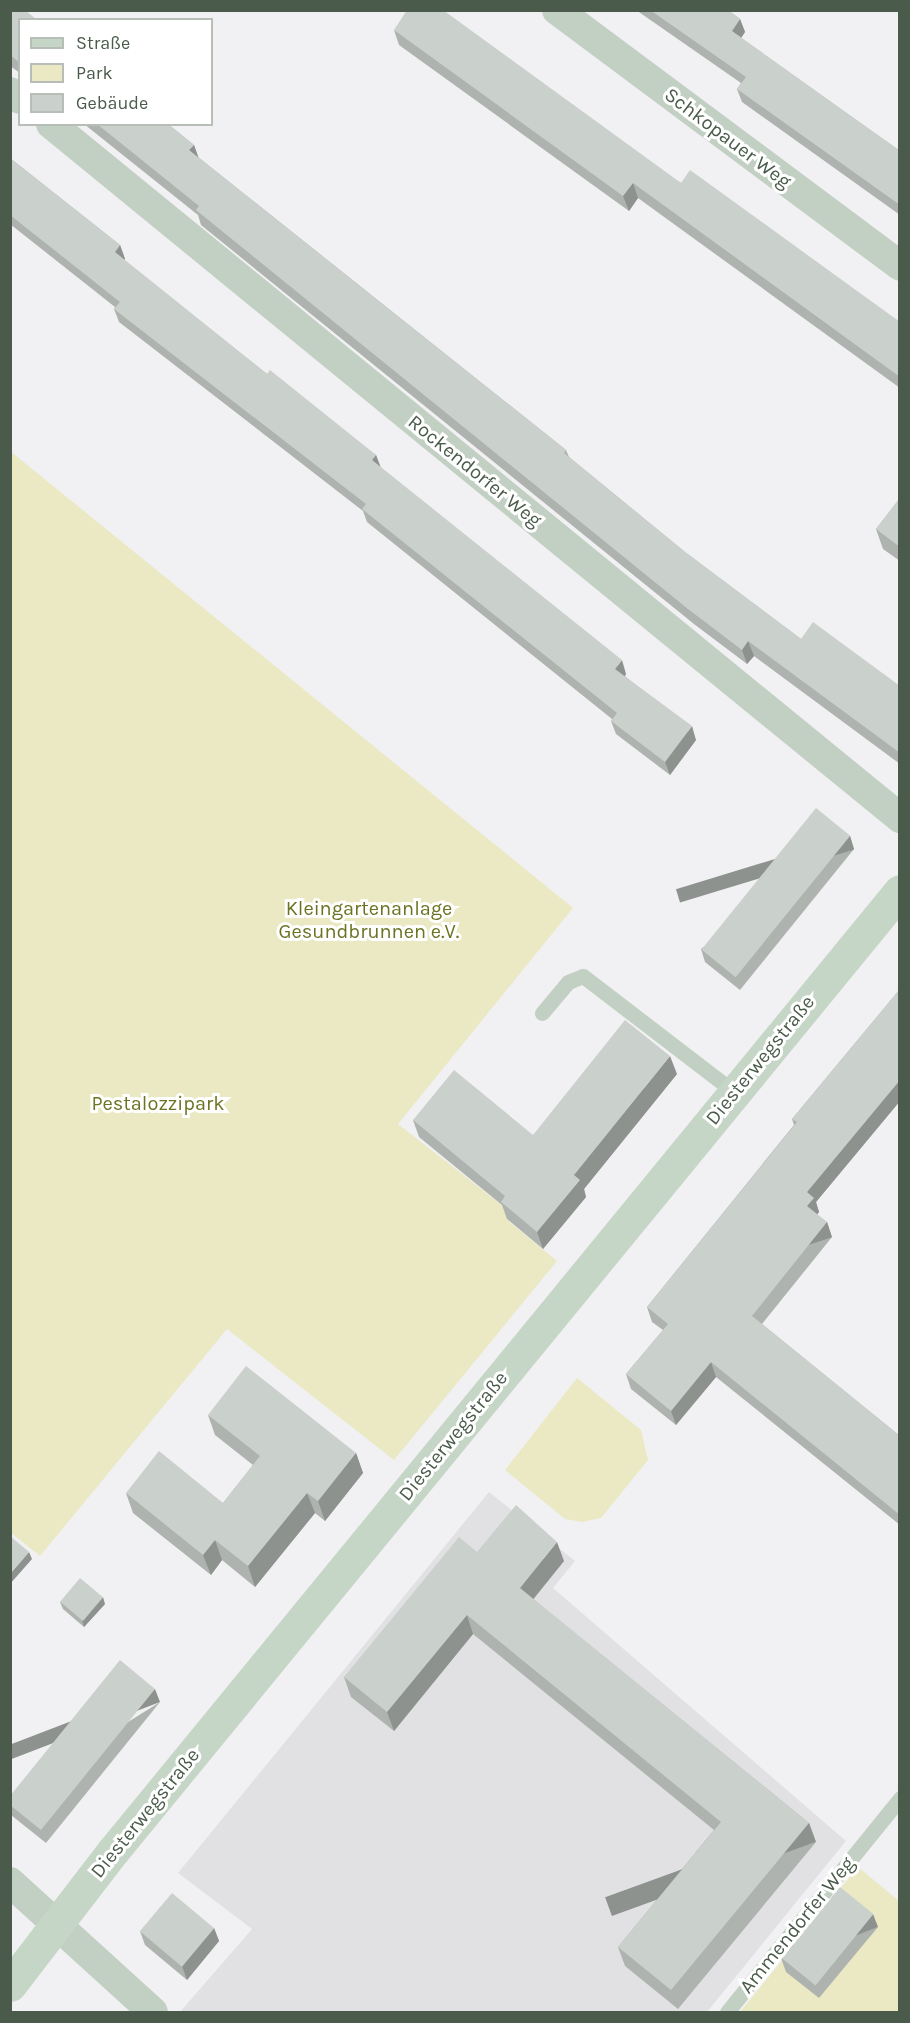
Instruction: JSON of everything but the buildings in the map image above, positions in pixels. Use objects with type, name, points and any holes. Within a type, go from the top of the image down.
[{"type":"street","name":"Schkopauer Weg","points":[[557,10],[900,266]]},
{"type":"street","name":"Rockendorfer Weg","points":[[53,126],[900,818]]},
{"type":"street","name":"Diesterwegstraße","points":[[10,1985],[113,1851],[900,891]]},
{"type":"street","points":[[10,1882],[153,2013]]},
{"type":"lane","points":[[542,1014],[568,982],[583,976],[734,1092]]},
{"type":"lane","name":"Ammendorfer Weg","points":[[727,2013],[867,1836],[900,1798]]},
{"type":"shaded area","points":[[489,1492],[575,1561],[553,1588],[846,1841],[707,2012],[180,2012],[252,1929],[178,1873]]},
{"type":"green space","points":[[10,451],[573,908],[398,1124],[512,1213],[507,1220],[557,1261],[394,1460],[227,1329],[40,1556],[10,1532]]},
{"type":"green space","points":[[577,1378],[641,1430],[648,1460],[601,1518],[582,1522],[565,1519],[505,1470]]},
{"type":"green space","points":[[858,1867],[899,1901],[899,2012],[740,2012]]},
{"type":"park label","name":"Kleingartenanlage Gesundbrunnen e.V.","points":[[369,920]]},
{"type":"park label","name":"Pestalozzipark","points":[[158,1103]]}]
